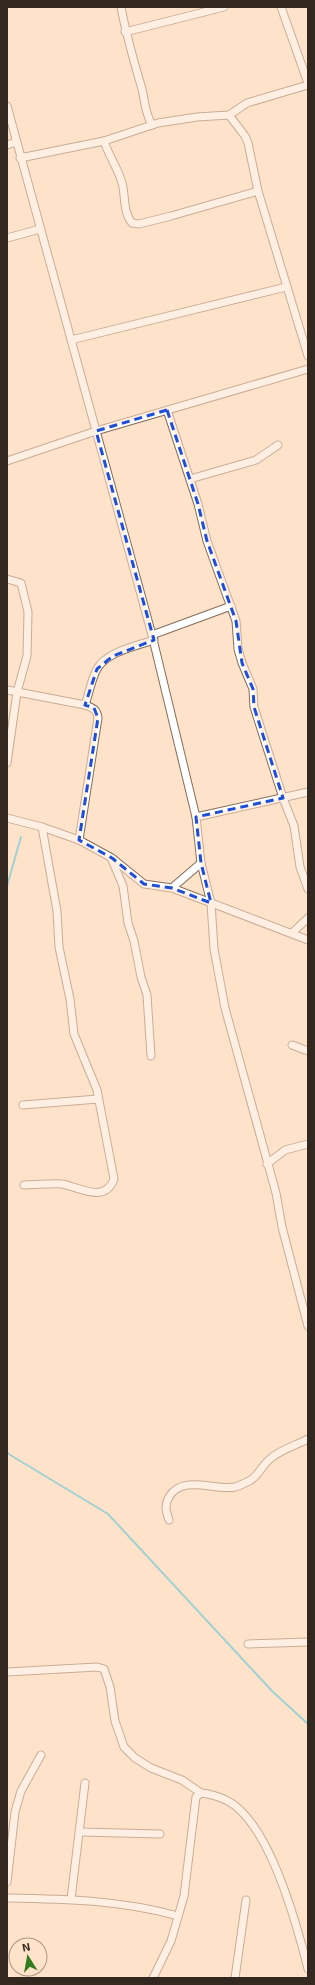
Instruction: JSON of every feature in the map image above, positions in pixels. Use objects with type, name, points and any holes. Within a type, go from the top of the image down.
[{"type":"street","points":[[121,7],[125,32],[142,92],[146,115],[152,125]]},
{"type":"street","points":[[125,32],[224,7]]},
{"type":"street","points":[[20,158],[104,141],[141,130],[152,125],[187,118],[229,115],[247,103],[308,84],[281,7]]},
{"type":"street","points":[[7,106],[20,158],[153,638],[196,817],[201,863],[211,903],[214,949],[225,1008],[267,1164],[308,1326]]},
{"type":"street","points":[[141,130],[146,115]]},
{"type":"street","points":[[229,115],[244,136],[258,191],[308,356]]},
{"type":"street","points":[[104,141],[109,156],[123,185],[126,207],[129,219],[132,223],[139,224],[171,216],[258,191]]},
{"type":"street","points":[[7,145],[16,142]]},
{"type":"street","points":[[7,238],[40,229]]},
{"type":"street","points":[[71,340],[286,286]]},
{"type":"street","points":[[7,461],[96,431],[308,369]]},
{"type":"street","points":[[167,410],[198,504],[207,541],[236,621],[238,650],[253,689],[254,707],[283,798],[294,826],[300,866],[308,889]]},
{"type":"street","points":[[190,479],[256,460],[278,445]]},
{"type":"street","points":[[7,579],[21,583],[28,612],[27,656],[17,692],[7,763]]},
{"type":"street","points":[[85,705],[96,669],[103,661],[153,638],[231,606]]},
{"type":"street","points":[[7,690],[85,705],[94,708],[97,712],[98,718],[79,840]]},
{"type":"street","points":[[196,817],[308,792]]},
{"type":"street","points":[[7,818],[42,826],[79,840],[112,858],[144,884],[172,888],[308,940]]},
{"type":"street","points":[[24,1185],[61,1184],[92,1193],[106,1190],[110,1186],[113,1175],[103,1115],[97,1090],[74,1034],[70,999],[59,947],[57,911],[42,826]]},
{"type":"street","points":[[112,858],[123,886],[128,923],[147,995],[151,1056]]},
{"type":"street","points":[[172,888],[201,863]]},
{"type":"street","points":[[292,933],[308,918]]},
{"type":"street","points":[[292,1045],[308,1050]]},
{"type":"street","points":[[23,1105],[98,1099]]},
{"type":"street","points":[[267,1164],[285,1150],[308,1144]]},
{"type":"street","points":[[169,1520],[165,1510],[168,1499],[172,1492],[180,1486],[194,1485],[234,1487],[251,1481],[268,1460],[279,1451],[308,1439]]},
{"type":"street","points":[[248,1644],[308,1642]]},
{"type":"street","points":[[7,1672],[97,1667],[104,1669],[110,1687],[115,1721],[124,1747],[135,1758],[146,1764],[182,1780],[201,1792],[223,1798],[242,1812],[261,1838],[281,1881],[299,1933],[308,1969]]},
{"type":"street","points":[[7,1882],[15,1812],[21,1791],[40,1755]]},
{"type":"street","points":[[71,1899],[85,1783]]},
{"type":"street","points":[[153,1978],[170,1942],[184,1896],[196,1797],[201,1792]]},
{"type":"street","points":[[80,1832],[160,1834]]},
{"type":"street","points":[[7,1898],[71,1899],[146,1907],[178,1916]]},
{"type":"street","points":[[235,1978],[246,1900]]},
{"type":"highlighted area","points":[[167,410],[198,504],[207,541],[236,621],[242,663],[253,689],[254,707],[283,798],[196,817],[201,863],[211,903],[172,888],[144,884],[112,858],[79,840],[98,718],[94,708],[85,705],[97,669],[113,656],[154,640],[96,431]]},
{"type":"waterway","points":[[7,886],[21,837]]},
{"type":"waterway","points":[[7,1453],[108,1514],[273,1692],[308,1724]]}]
